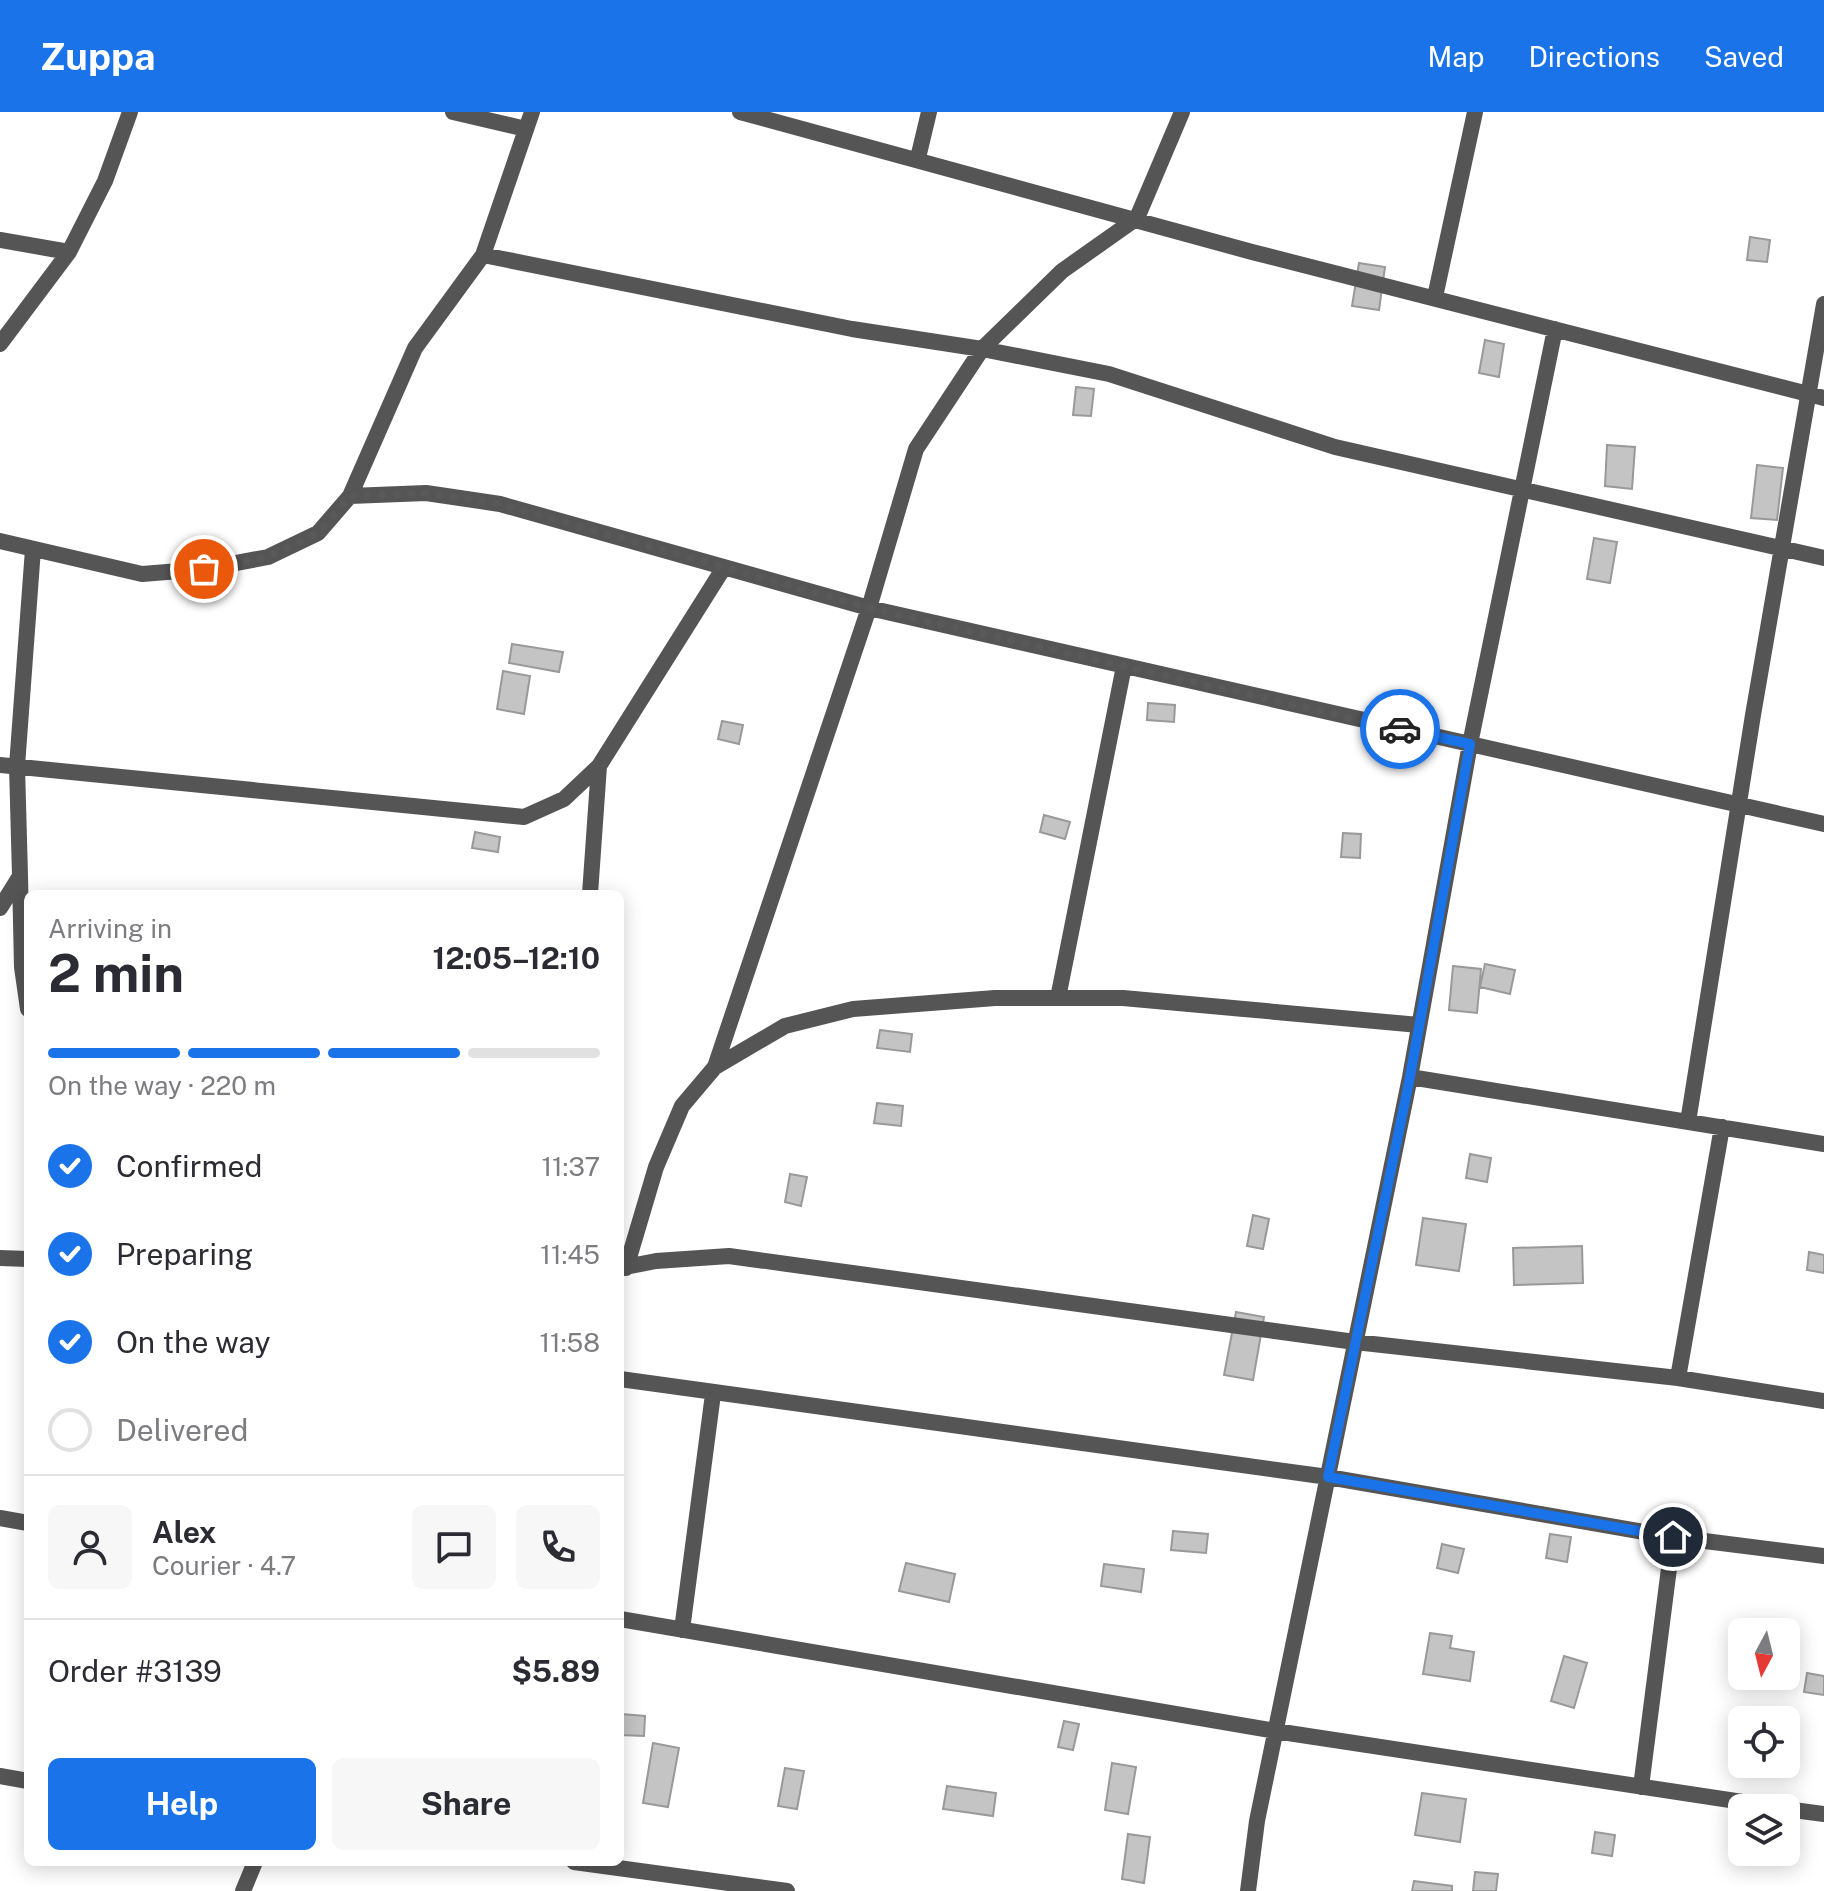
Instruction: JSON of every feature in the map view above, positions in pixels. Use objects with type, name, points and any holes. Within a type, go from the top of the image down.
[{"type":"street","points":[[0,344],[69,252],[105,181],[130,112]]},
{"type":"street","points":[[453,112],[526,129]]},
{"type":"street","points":[[0,541],[142,574],[204,569],[268,557],[318,533],[350,496],[415,348],[483,255],[532,112]]},
{"type":"street","points":[[740,112],[918,158],[1252,252],[1816,396]]},
{"type":"street","points":[[918,158],[929,112]]},
{"type":"street","points":[[715,1067],[869,608],[916,449],[982,349],[1062,271],[1137,218],[1182,112]]},
{"type":"street","points":[[1435,297],[1475,112]]},
{"type":"street","points":[[0,240],[69,252]]},
{"type":"street","points":[[483,255],[852,329],[982,349],[1109,374],[1335,447],[1824,558]]},
{"type":"street","points":[[1688,1122],[1784,549],[1816,396],[1824,304]]},
{"type":"street","points":[[1248,1891],[1257,1821],[1410,1077],[1470,744],[1555,329]]},
{"type":"street","points":[[350,496],[426,493],[500,504],[869,608],[1824,824]]},
{"type":"street","points":[[24,981],[20,876],[9,766],[33,549]]},
{"type":"street","points":[[9,766],[524,817],[564,799],[599,766],[723,569]]},
{"type":"street","points":[[1058,998],[1124,666]]},
{"type":"street","points":[[590,890],[599,766]]},
{"type":"street","points":[[0,908],[20,876]]},
{"type":"street","points":[[624,1265],[656,1167],[682,1106],[715,1067],[785,1026],[853,1009],[995,998],[1123,998],[1419,1025]]},
{"type":"street","points":[[1410,1077],[1824,1144]]},
{"type":"street","points":[[1678,1378],[1722,1127]]},
{"type":"street","points":[[624,1268],[656,1261],[729,1256],[1355,1342],[1678,1378],[1824,1401]]},
{"type":"street","points":[[0,1258],[24,1259]]},
{"type":"street","points":[[624,1380],[1328,1477],[1673,1537],[1824,1556]]},
{"type":"street","points":[[682,1630],[713,1394]]},
{"type":"street","points":[[0,1518],[24,1522]]},
{"type":"street","points":[[1641,1787],[1673,1537]]},
{"type":"street","points":[[624,1620],[1275,1731],[1728,1800]]},
{"type":"street","points":[[0,1776],[24,1780]]},
{"type":"street","points":[[1800,1810],[1824,1814]]},
{"type":"street","points":[[243,1891],[253,1866]]},
{"type":"street","points":[[598,1866],[705,1886],[787,1891]]},
{"type":"building","points":[[1750,237],[1770,240],[1767,262],[1747,260]]},
{"type":"building","points":[[1359,263],[1385,267],[1379,310],[1352,306]]},
{"type":"building","points":[[1485,340],[1504,344],[1499,377],[1479,373]]},
{"type":"building","points":[[1076,387],[1094,389],[1091,416],[1073,415]]},
{"type":"building","points":[[1607,445],[1635,447],[1632,489],[1605,486]]},
{"type":"building","points":[[1757,465],[1783,468],[1777,520],[1751,518]]},
{"type":"building","points":[[1594,538],[1617,542],[1610,583],[1587,579]]},
{"type":"building","points":[[512,644],[563,652],[559,672],[509,663]]},
{"type":"building","points":[[503,671],[530,676],[524,714],[497,709]]},
{"type":"building","points":[[1148,703],[1175,705],[1174,722],[1147,720]]},
{"type":"building","points":[[722,721],[743,725],[739,744],[718,739]]},
{"type":"building","points":[[1044,815],[1070,822],[1065,839],[1040,832]]},
{"type":"building","points":[[475,832],[500,837],[498,852],[472,848]]},
{"type":"building","points":[[1343,833],[1361,834],[1360,858],[1341,857]]},
{"type":"building","points":[[1485,964],[1515,970],[1510,994],[1480,987]]},
{"type":"building","points":[[1453,966],[1481,969],[1477,1013],[1449,1010]]},
{"type":"building","points":[[880,1030],[912,1034],[910,1052],[877,1048]]},
{"type":"building","points":[[877,1103],[903,1106],[901,1126],[874,1123]]},
{"type":"building","points":[[1470,1154],[1491,1158],[1487,1182],[1466,1178]]},
{"type":"building","points":[[790,1174],[807,1177],[801,1206],[785,1202]]},
{"type":"building","points":[[1253,1215],[1269,1219],[1263,1249],[1247,1246]]},
{"type":"building","points":[[1423,1218],[1466,1224],[1459,1271],[1416,1265]]},
{"type":"building","points":[[1582,1246],[1583,1283],[1514,1285],[1513,1248]]},
{"type":"building","points":[[1809,1252],[1824,1255],[1824,1273],[1807,1270]]},
{"type":"building","points":[[1236,1312],[1264,1317],[1253,1380],[1224,1375]]},
{"type":"building","points":[[1173,1531],[1208,1534],[1206,1553],[1171,1550]]},
{"type":"building","points":[[1550,1534],[1571,1537],[1567,1562],[1546,1558]]},
{"type":"building","points":[[1442,1544],[1464,1549],[1458,1573],[1437,1568]]},
{"type":"building","points":[[906,1563],[955,1574],[949,1602],[899,1591]]},
{"type":"building","points":[[1104,1564],[1144,1569],[1141,1592],[1101,1586]]},
{"type":"building","points":[[1430,1633],[1452,1636],[1450,1648],[1474,1652],[1470,1681],[1423,1674]]},
{"type":"building","points":[[1564,1656],[1587,1663],[1574,1708],[1551,1701]]},
{"type":"building","points":[[1807,1673],[1824,1676],[1824,1695],[1804,1692]]},
{"type":"building","points":[[624,1714],[645,1716],[644,1736],[624,1735]]},
{"type":"building","points":[[1064,1721],[1079,1724],[1073,1750],[1058,1747]]},
{"type":"building","points":[[653,1743],[679,1748],[668,1807],[643,1803]]},
{"type":"building","points":[[1112,1763],[1136,1767],[1128,1814],[1105,1810]]},
{"type":"building","points":[[785,1768],[804,1771],[797,1809],[778,1806]]},
{"type":"building","points":[[947,1786],[996,1793],[993,1816],[943,1809]]},
{"type":"building","points":[[1422,1793],[1466,1799],[1460,1842],[1415,1835]]},
{"type":"building","points":[[1595,1832],[1615,1835],[1612,1856],[1592,1853]]},
{"type":"building","points":[[1128,1834],[1150,1837],[1144,1883],[1122,1879]]},
{"type":"building","points":[[1475,1872],[1498,1874],[1496,1891],[1473,1891]]},
{"type":"building","points":[[1414,1881],[1452,1886],[1452,1891],[1412,1891]]},
{"type":"way so far","points":[[204,569],[268,557],[318,533],[350,496],[426,493],[500,504],[869,608],[1400,729]]},
{"type":"route","points":[[1400,729],[1470,744],[1410,1077],[1328,1477],[1673,1537]]}]
